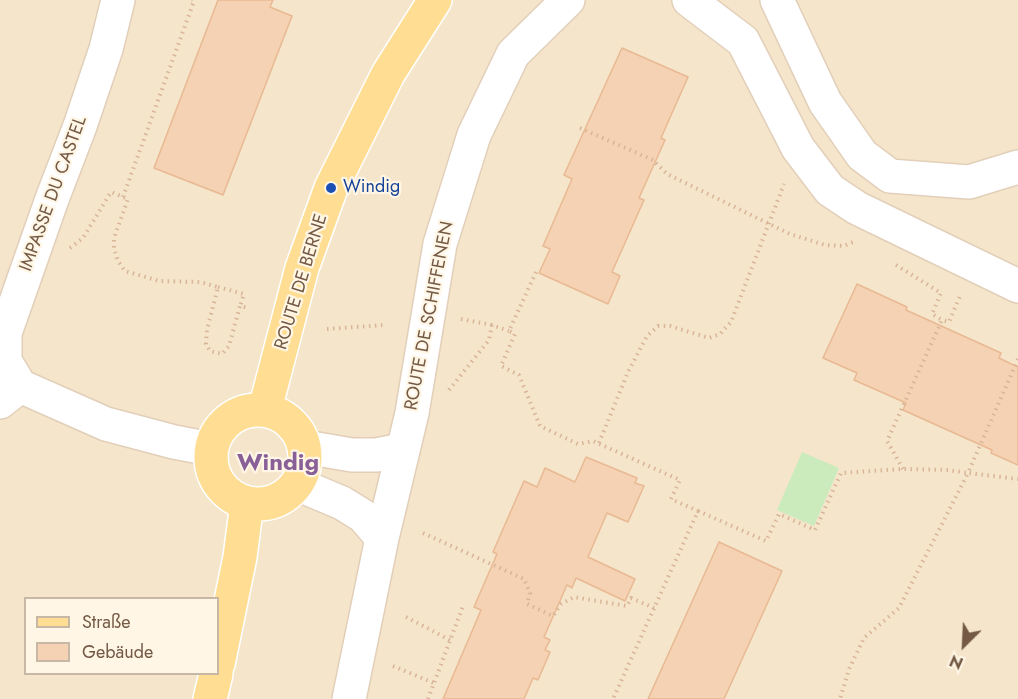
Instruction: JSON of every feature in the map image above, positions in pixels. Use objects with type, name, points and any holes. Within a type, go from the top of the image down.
[{"type":"main road","name":"ROUTE DE BERNE","points":[[265,410],[302,268],[331,188],[388,74],[435,0]]},
{"type":"main road","points":[[250,410],[265,410],[279,414],[291,422],[304,447],[303,473],[297,484],[287,494],[274,501],[261,504],[246,503],[223,488],[215,476],[211,463],[211,449],[216,435],[230,419],[250,410]]},
{"type":"main road","points":[[219,659],[240,557],[246,503]]},
{"type":"main road","points":[[210,699],[216,675]]},
{"type":"street","name":"IMPASSE DU CASTEL","points":[[118,0],[106,49],[80,126],[5,333],[5,361],[10,394],[106,424],[211,449]]},
{"type":"street","name":"ROUTE DE SCHIFFENEN","points":[[349,699],[382,538],[412,413],[440,244],[474,135],[513,54],[568,0]]},
{"type":"street","points":[[689,0],[743,41],[773,104],[798,148],[830,190],[858,208],[1018,286]]},
{"type":"street","points":[[777,0],[825,102],[861,155],[890,176],[969,182],[1018,167]]},
{"type":"street","points":[[304,447],[352,455],[376,455],[402,450]]},
{"type":"street","points":[[297,484],[342,503],[363,516],[382,538]]},
{"type":"path","points":[[123,197],[194,1],[192,0]]},
{"type":"path","points":[[580,128],[653,160],[667,174],[770,222],[790,234],[825,245],[844,246],[857,241],[847,235],[858,208]]},
{"type":"path","points":[[599,443],[628,372],[647,336],[658,326],[670,326],[709,338],[720,334],[730,322],[798,148]]},
{"type":"path","points":[[67,250],[83,238],[111,192],[128,199],[114,238],[114,249],[124,271],[159,281],[200,282],[244,294],[229,346],[222,354],[210,351],[206,344],[207,330],[218,287]]},
{"type":"path","points":[[894,264],[941,293],[932,314],[949,322],[974,264]]},
{"type":"path","points":[[509,331],[536,272]]},
{"type":"path","points":[[240,306],[249,308]]},
{"type":"path","points":[[461,319],[492,325],[515,334],[501,366],[519,375],[540,426],[578,444],[593,441],[599,443],[680,480],[671,499],[766,541],[779,514],[815,530],[841,473],[903,469],[948,470],[1018,479]]},
{"type":"path","points":[[903,469],[887,441],[942,320]]},
{"type":"path","points":[[327,329],[384,325]]},
{"type":"path","points":[[443,398],[489,340],[492,325]]},
{"type":"path","points":[[840,699],[849,669],[864,638],[899,608],[968,473],[1018,359]]},
{"type":"path","points":[[613,699],[698,511]]},
{"type":"path","points":[[423,533],[524,579],[530,593],[527,604],[554,616],[561,604],[574,597],[627,606],[631,598],[654,608]]},
{"type":"path","points":[[428,699],[463,606]]},
{"type":"path","points":[[406,617],[450,640]]},
{"type":"path","points":[[393,666],[434,683]]},
{"type":"shaded area","points":[[0,0],[1018,0],[1018,699],[0,699]]},
{"type":"green space","points":[[802,452],[839,468],[814,526],[777,510]]},
{"type":"building","points":[[218,0],[273,0],[270,7],[292,16],[223,195],[154,168]]},
{"type":"building","points":[[622,48],[688,77],[661,138],[665,140],[639,198],[644,200],[612,272],[620,276],[608,304],[539,273],[550,249],[543,246],[572,179],[564,175]]},
{"type":"building","points":[[857,284],[907,307],[906,310],[1001,353],[999,358],[1018,367],[1018,465],[991,453],[992,450],[903,410],[906,403],[854,380],[857,373],[823,358]]},
{"type":"building","points":[[586,457],[637,478],[635,483],[644,486],[628,522],[607,513],[588,557],[635,579],[625,601],[576,578],[572,588],[567,585],[544,637],[550,640],[545,650],[550,652],[538,680],[533,678],[524,699],[443,699],[481,610],[474,607],[497,554],[493,552],[524,481],[537,487],[545,468],[575,482]]},
{"type":"building","points":[[719,542],[782,571],[724,699],[648,699]]},
{"type":"place","name":"Windig","points":[[331,188]]},
{"type":"district","name":"Windig","points":[[278,464]]}]
